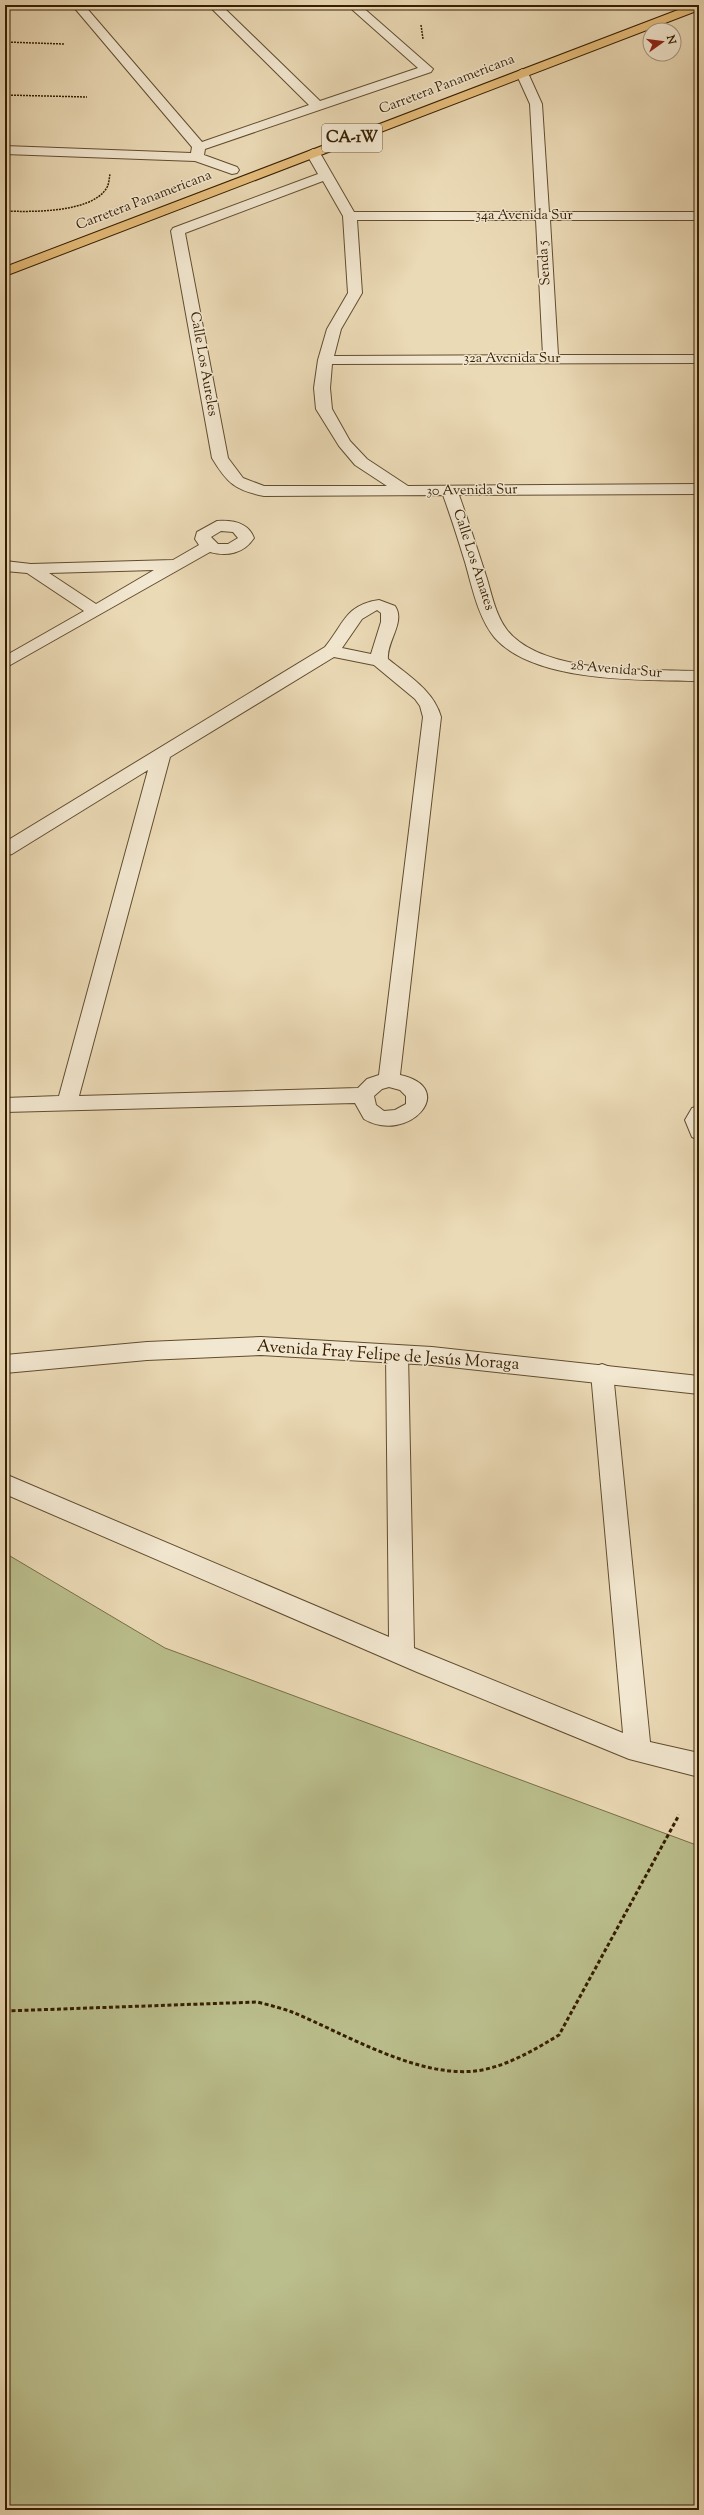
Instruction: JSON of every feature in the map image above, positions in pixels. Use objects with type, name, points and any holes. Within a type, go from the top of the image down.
[{"type":"highway","name":"Carretera Panamericana","points":[[410,103],[668,5]]},
{"type":"highway","name":"Carretera Panamericana","points":[[5,272],[699,6]]},
{"type":"highway","name":"Carretera Panamericana","points":[[210,178],[246,164]]},
{"type":"highway","name":"Carretera Panamericana","points":[[5,258],[79,230]]},
{"type":"street","points":[[78,5],[198,152],[232,170]]},
{"type":"street","points":[[214,5],[318,107]]},
{"type":"street","points":[[5,150],[116,154],[198,152],[318,107],[427,69],[353,5]]},
{"type":"street","name":"Senda 5","points":[[522,73],[536,104],[541,216],[551,359]]},
{"type":"street","points":[[313,153],[350,216],[355,270],[355,294],[334,329],[325,360],[322,388],[324,409],[329,420],[344,443],[361,462],[406,491]]},
{"type":"street","name":"Calle Los Aureles","points":[[245,488],[229,474],[220,458],[178,231],[327,175]]},
{"type":"street","name":"34a Avenida Sur","points":[[350,216],[699,216]]},
{"type":"street","name":"32a Avenida Sur","points":[[325,360],[699,359]]},
{"type":"street","name":"30 Avenida Sur","points":[[245,488],[264,491],[699,489]]},
{"type":"street","name":"Calle Los Amates","points":[[450,491],[489,612],[502,635],[520,651],[534,658]]},
{"type":"street","points":[[5,663],[209,546]]},
{"type":"street","points":[[7,568],[31,569],[176,565]]},
{"type":"street","points":[[31,569],[96,611]]},
{"type":"street","points":[[5,850],[331,651],[340,641],[353,616],[360,609],[379,605],[389,610],[391,616],[380,648],[380,661]]},
{"type":"street","points":[[331,651],[380,661],[421,695],[429,706],[432,717],[389,1080]]},
{"type":"street","name":"28 Avenida Sur","points":[[534,658],[575,668],[699,676]]},
{"type":"street","points":[[67,1103],[162,753]]},
{"type":"street","points":[[5,1104],[364,1095],[373,1084],[389,1080],[407,1084],[417,1094],[416,1106],[405,1116],[388,1119],[372,1113],[367,1108],[364,1095]]},
{"type":"street","points":[[699,1113],[695,1120],[699,1132]]},
{"type":"street","name":"Avenida Fray Felipe de Jesús Moraga","points":[[5,1364],[147,1351],[261,1346],[397,1354],[602,1373],[699,1385]]},
{"type":"street","points":[[397,1354],[402,1653]]},
{"type":"street","points":[[602,1373],[638,1751]]},
{"type":"street","points":[[5,1484],[402,1653],[638,1751],[699,1765]]},
{"type":"path","points":[[5,42],[64,44]]},
{"type":"path","points":[[5,94],[87,97]]},
{"type":"path","points":[[5,211],[56,210],[81,204],[100,196],[106,188],[116,154]]},
{"type":"path","points":[[5,2010],[257,2002],[291,2012],[393,2057],[444,2070],[481,2070],[524,2057],[559,2035],[679,1815]]},
{"type":"green space","points":[[5,1553],[165,1648],[699,1846],[699,2510],[5,2510]]}]
